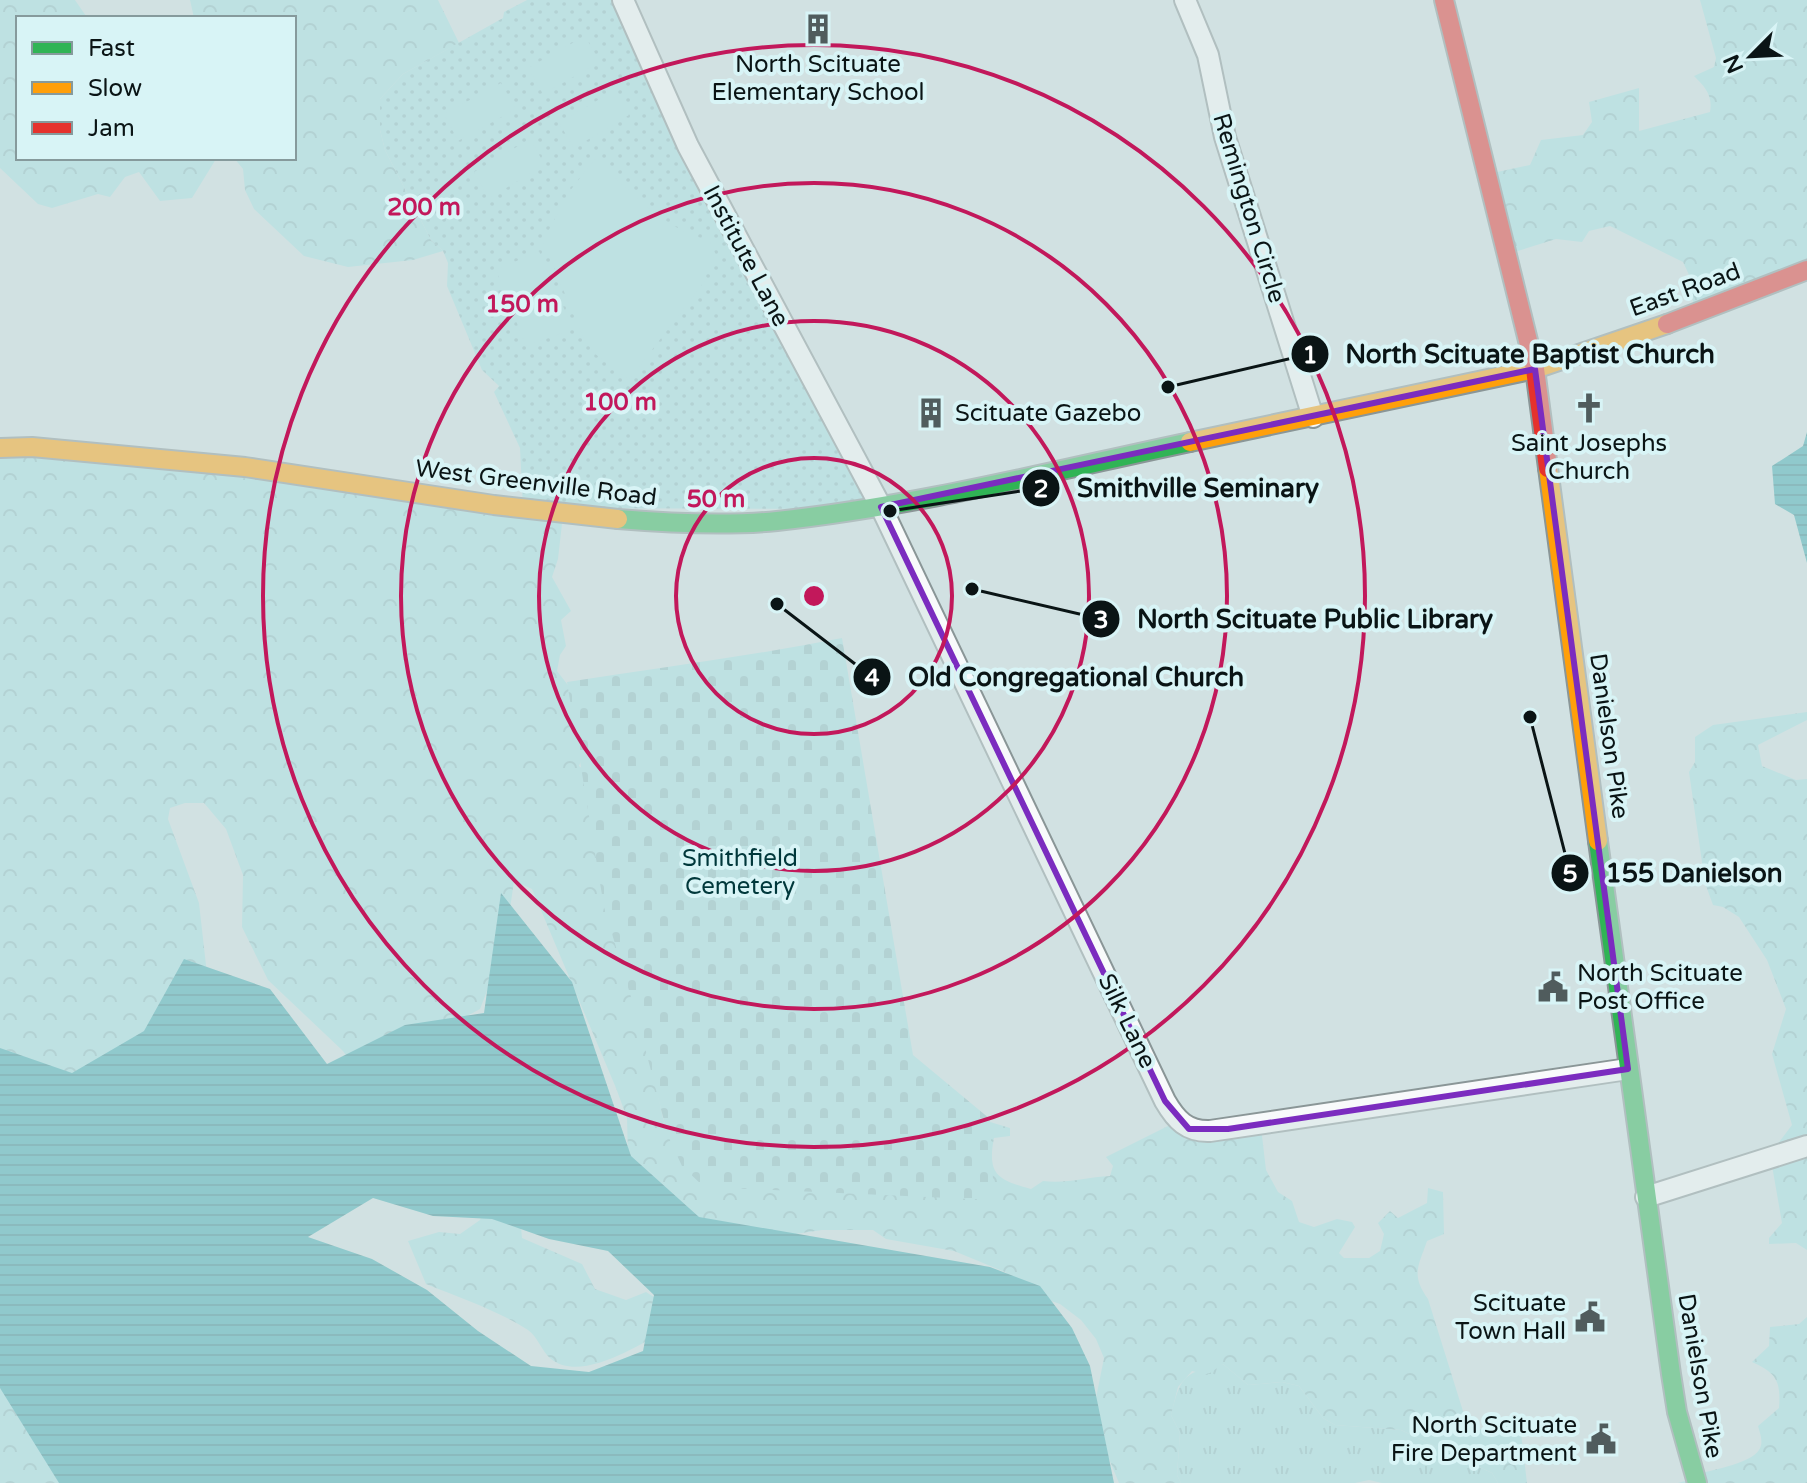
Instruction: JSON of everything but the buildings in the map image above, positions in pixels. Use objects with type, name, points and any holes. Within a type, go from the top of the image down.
[{"type":"main road","name":"Danielson Pike","points":[[1444,0],[1535,369],[1677,1412],[1697,1483]]},
{"type":"main road","name":"East Road","points":[[1535,369],[1666,324],[1807,270]]},
{"type":"main road","name":"West Greenville Road","points":[[0,448],[32,447],[245,467],[508,507],[654,522],[773,521],[881,507],[1535,369]]},
{"type":"street","name":"Institute Lane","points":[[623,0],[688,146],[881,507]]},
{"type":"street","name":"Remington Circle","points":[[1185,0],[1208,55],[1225,137],[1313,417]]},
{"type":"street","name":"Silk Lane","points":[[881,507],[1165,1101],[1172,1113],[1189,1129],[1228,1129],[1628,1069]]},
{"type":"street","points":[[1646,1197],[1807,1146]]},
{"type":"highlighted area","points":[[1535,369],[1628,1069],[1228,1129],[1189,1129],[1165,1101],[881,507]]},
{"type":"green space","points":[[0,0],[75,0],[86,16],[16,16],[16,160],[215,160],[192,198],[160,201],[139,172],[125,177],[110,197],[98,194],[52,208],[38,204],[0,168]]},
{"type":"green space","points":[[190,0],[438,0],[459,43],[403,74],[380,99],[380,130],[385,150],[431,240],[443,251],[413,260],[348,267],[304,256],[254,209],[245,190],[243,169],[236,160],[296,160],[296,16],[194,16]]},
{"type":"green space","points":[[527,0],[630,0],[710,173],[861,472],[868,509],[523,508],[520,448],[494,392],[499,386],[482,370],[447,286],[448,263],[443,251],[431,240],[385,150],[380,130],[380,99],[403,74],[503,18],[504,12]]},
{"type":"green space","points":[[1700,0],[1807,0],[1807,268],[1694,310],[1690,277],[1683,262],[1610,226],[1589,231],[1582,242],[1556,239],[1508,254],[1488,174],[1530,165],[1541,140],[1583,135],[1592,122],[1589,102],[1639,88],[1639,131],[1710,112],[1707,92],[1694,76],[1714,67],[1716,58]]},
{"type":"green space","points":[[585,36],[600,62],[543,94],[528,68]]},
{"type":"green space","points":[[501,83],[516,109],[458,141],[444,114]]},
{"type":"green space","points":[[615,90],[629,115],[574,148],[559,123]]},
{"type":"green space","points":[[530,139],[545,165],[489,198],[474,172]]},
{"type":"green space","points":[[595,159],[662,218],[692,235],[709,240],[716,255],[704,276],[707,278],[629,380],[594,353],[582,335],[543,241],[569,192]]},
{"type":"green space","points":[[539,251],[573,329],[526,346],[496,270]]},
{"type":"green space","points":[[0,447],[563,515],[558,559],[552,577],[571,611],[561,620],[566,646],[560,655],[557,671],[571,689],[584,753],[579,766],[587,772],[670,1139],[977,1118],[1010,1128],[1010,1136],[994,1138],[994,1168],[997,1174],[1010,1182],[1031,1189],[1043,1181],[1110,1176],[1113,1166],[1106,1157],[1174,1123],[1261,1127],[1266,1170],[1278,1192],[1292,1201],[1299,1222],[1314,1227],[1337,1219],[1352,1222],[1355,1227],[1339,1253],[1344,1258],[1369,1258],[1380,1251],[1384,1234],[1378,1223],[1390,1211],[1398,1218],[1427,1203],[1428,1188],[1443,1192],[1444,1234],[1427,1241],[1418,1271],[1419,1283],[1428,1299],[1467,1424],[1478,1430],[1501,1423],[1513,1424],[1521,1433],[1527,1483],[1498,1483],[1492,1473],[1401,1430],[1335,1425],[1323,1418],[1299,1386],[1282,1382],[1248,1385],[1223,1364],[1207,1375],[1192,1371],[1178,1387],[1171,1415],[1180,1433],[1177,1475],[1181,1483],[1119,1483],[1092,1418],[1104,1358],[1096,1339],[1081,1320],[1060,1304],[1037,1296],[1005,1272],[954,1251],[886,1239],[873,1230],[822,1230],[756,1240],[693,1216],[628,1157],[627,1118],[616,1088],[532,889],[514,881],[494,973],[480,1009],[456,1022],[367,1085],[343,1051],[268,980],[242,927],[243,875],[226,829],[204,803],[185,803],[170,808],[168,819],[199,903],[207,974],[130,1097],[0,1063]]},
{"type":"green space","name":"Smithfield Cemetery","points":[[842,638],[913,1055],[990,1119],[994,1200],[704,1187],[682,1166],[668,1136],[604,907],[567,682]]},
{"type":"green space","points":[[1807,712],[1807,720],[1758,745],[1762,766],[1796,780],[1807,779],[1807,1250],[1796,1243],[1769,1244],[1769,1238],[1782,1223],[1770,1154],[1792,1125],[1772,1054],[1786,1009],[1767,960],[1739,917],[1713,905],[1705,883],[1689,772],[1695,762],[1695,737],[1713,725]]},
{"type":"green space","points":[[484,1208],[520,1216],[522,1238],[582,1264],[595,1289],[626,1300],[646,1292],[660,1301],[666,1330],[610,1359],[578,1367],[563,1365],[551,1359],[531,1333],[516,1323],[426,1284],[408,1241],[439,1232],[460,1234],[480,1220]]},
{"type":"green space","points":[[1807,1317],[1807,1483],[1678,1483],[1692,1479],[1692,1475],[1738,1463],[1759,1450],[1758,1426],[1779,1408],[1779,1391],[1776,1379],[1752,1362],[1769,1346],[1770,1327],[1799,1324]]},
{"type":"green space","points":[[0,1351],[82,1483],[0,1483]]},
{"type":"green space","points":[[1223,1364],[1248,1385],[1282,1382],[1299,1386],[1323,1418],[1335,1425],[1401,1430],[1492,1473],[1498,1483],[1382,1483],[1369,1480],[1355,1483],[1181,1483],[1177,1475],[1180,1433],[1171,1415],[1178,1392],[1181,1384],[1192,1374]]},
{"type":"shaded area","points":[[1807,432],[1807,563],[1794,515],[1775,504],[1772,466],[1803,446]]},
{"type":"shaded area","points":[[501,893],[572,982],[631,1156],[699,1217],[990,1267],[1040,1286],[1072,1328],[1090,1366],[1114,1483],[59,1483],[0,1388],[0,1048],[72,1073],[144,1031],[184,959],[270,989],[327,1064],[405,1025],[484,1013]],"holes":[[[373,1198],[433,1216],[492,1219],[549,1239],[608,1251],[654,1295],[643,1351],[589,1372],[531,1366],[478,1331],[427,1290],[372,1259],[308,1237]]]},
{"type":"traffic: fast","points":[[618,519],[677,523],[777,521],[984,487],[1190,442]]},
{"type":"traffic: fast","points":[[1598,841],[1671,1374],[1677,1412],[1697,1483]]},
{"type":"traffic: slow","points":[[1190,442],[1535,369],[1667,324]]},
{"type":"traffic: slow","points":[[0,448],[32,447],[245,467],[494,505],[618,519]]},
{"type":"traffic: slow","points":[[1548,468],[1598,841]]},
{"type":"traffic: jam","points":[[1444,0],[1535,369],[1548,468]]},
{"type":"traffic: jam","points":[[1667,324],[1807,270]]},
{"type":"place","name":"North Scituate Elementary School","points":[[818,29]]},
{"type":"place","name":"North Scituate Baptist Church","points":[[1168,387]]},
{"type":"place","name":"Saint Josephs Church","points":[[1589,408]]},
{"type":"place","name":"Scituate Gazebo","points":[[931,413]]},
{"type":"place","name":"Smithville Seminary","points":[[890,511]]},
{"type":"place","name":"North Scituate Public Library","points":[[972,589]]},
{"type":"place","name":"Old Congregational Church","points":[[777,604]]},
{"type":"place","name":"155 Danielson","points":[[1530,717]]},
{"type":"place","name":"North Scituate Post Office","points":[[1553,987]]},
{"type":"place","name":"Scituate Town Hall","points":[[1590,1317]]},
{"type":"place","name":"North Scituate Fire Department","points":[[1601,1439]]}]
